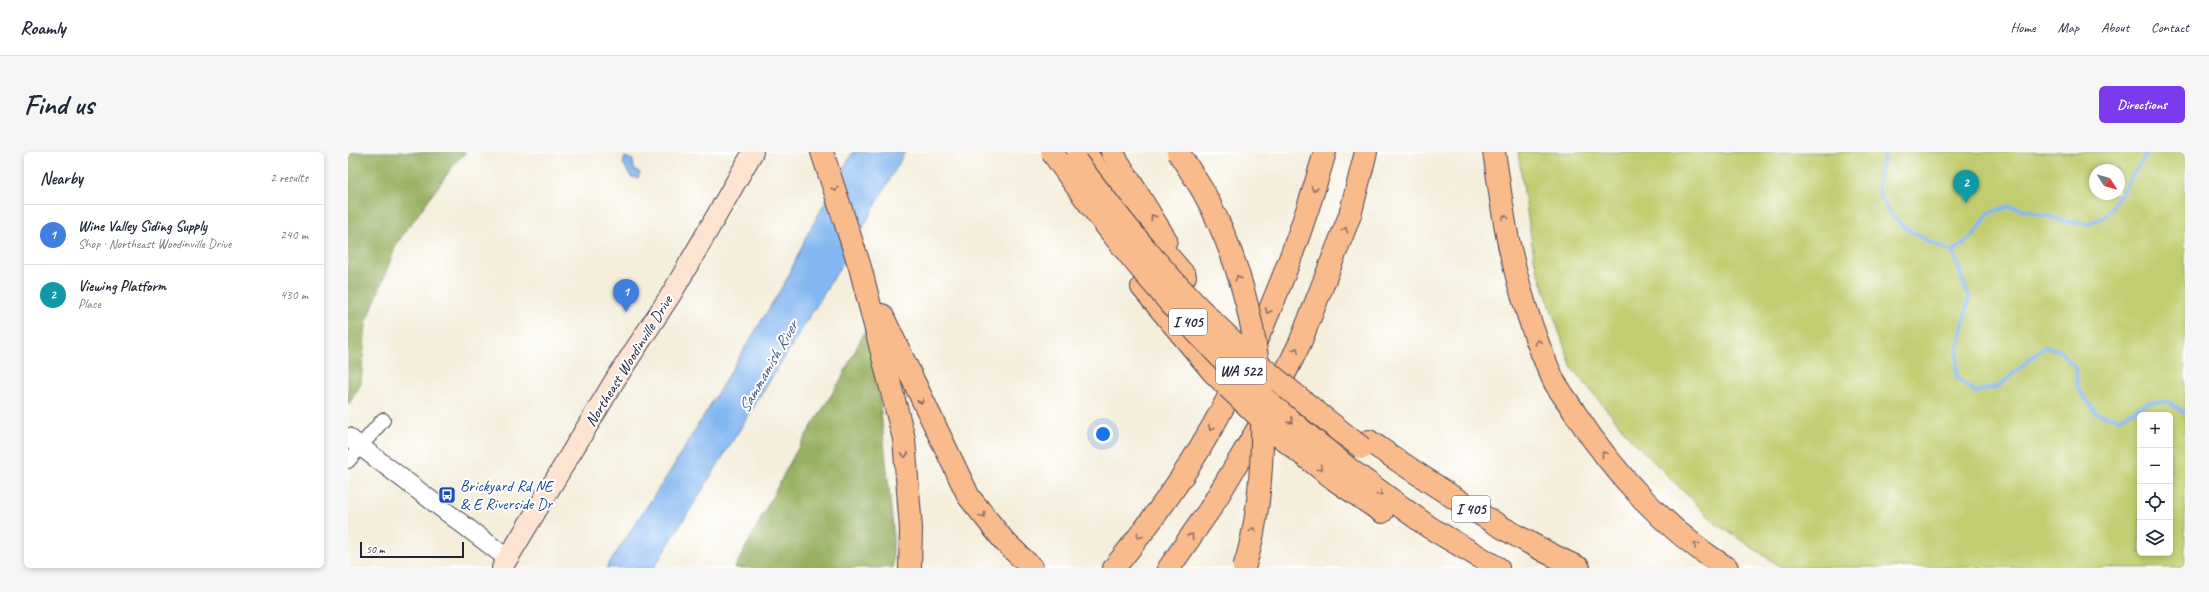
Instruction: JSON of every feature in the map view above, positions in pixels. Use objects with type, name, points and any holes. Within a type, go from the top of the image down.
[{"type":"highway","points":[[822,152],[860,267],[904,439],[911,529],[910,568]]},
{"type":"highway","name":"I 405","points":[[1040,152],[1106,242],[1213,372],[1278,435],[1498,568]]},
{"type":"highway","name":"I 405","points":[[1052,152],[1093,210],[1146,276],[1226,363],[1344,475],[1420,538],[1472,568]]},
{"type":"highway","name":"I 405","points":[[1069,152],[1141,244],[1235,343],[1287,390],[1366,445],[1454,512],[1554,568]]},
{"type":"highway","name":"I 405","points":[[1086,152],[1109,187],[1185,276],[1222,315],[1366,445],[1465,506],[1579,568]]},
{"type":"highway","points":[[1112,152],[1159,225],[1185,276]]},
{"type":"highway","points":[[1178,152],[1204,193],[1228,246],[1250,317],[1260,378],[1263,429],[1259,503],[1244,568]]},
{"type":"highway","name":"WA 522","points":[[1114,568],[1157,513],[1200,447],[1241,372],[1281,283],[1315,187],[1325,152]]},
{"type":"highway","name":"WA 522","points":[[1169,568],[1210,508],[1256,432],[1300,343],[1350,215],[1366,152]]},
{"type":"highway","points":[[1494,152],[1511,256],[1533,329],[1556,383],[1585,429],[1624,481],[1666,521],[1715,561],[1727,568]]},
{"type":"highway","points":[[860,267],[905,365],[969,497],[1006,542],[1032,568]]},
{"type":"main road","name":"Northeast Woodinville Drive","points":[[504,563],[611,387],[672,292],[753,152]]},
{"type":"street","points":[[348,461],[355,442],[383,420]]},
{"type":"street","points":[[355,442],[504,563]]},
{"type":"green space","points":[[348,152],[466,152],[456,162],[397,243],[366,324],[361,384],[348,405]]},
{"type":"green space","points":[[1518,152],[2185,152],[2185,568],[1781,567],[1714,522],[1632,440],[1572,368],[1535,263]]},
{"type":"green space","points":[[871,319],[893,527],[893,568],[735,568],[794,455],[840,381]]},
{"type":"water","name":"Sammamish River","points":[[853,152],[905,152],[849,253],[654,568],[606,568],[669,473],[788,277],[807,235]]},
{"type":"water","points":[[625,157],[633,160],[634,169],[640,173],[638,178],[631,177],[623,163]]},
{"type":"waterway","points":[[1886,152],[1880,172],[1878,187],[1884,203],[1890,213],[1908,230],[1919,237],[1953,252],[1974,235],[1989,213],[2010,206],[2069,222],[2088,224],[2105,217],[2148,152]]},
{"type":"waterway","points":[[1953,252],[1969,298],[1958,348],[1956,377],[1975,392],[1999,386],[2044,347],[2060,351],[2076,368],[2078,389],[2096,413],[2119,419],[2149,402],[2169,402],[2185,413]]},
{"type":"place","name":"Viewing Platform","points":[[1966,203]]},
{"type":"place","name":"Wine Valley Siding Supply","points":[[626,312]]},
{"type":"place","name":"Brickyard Rd NE & E Riverside Dr","points":[[447,495]]}]
